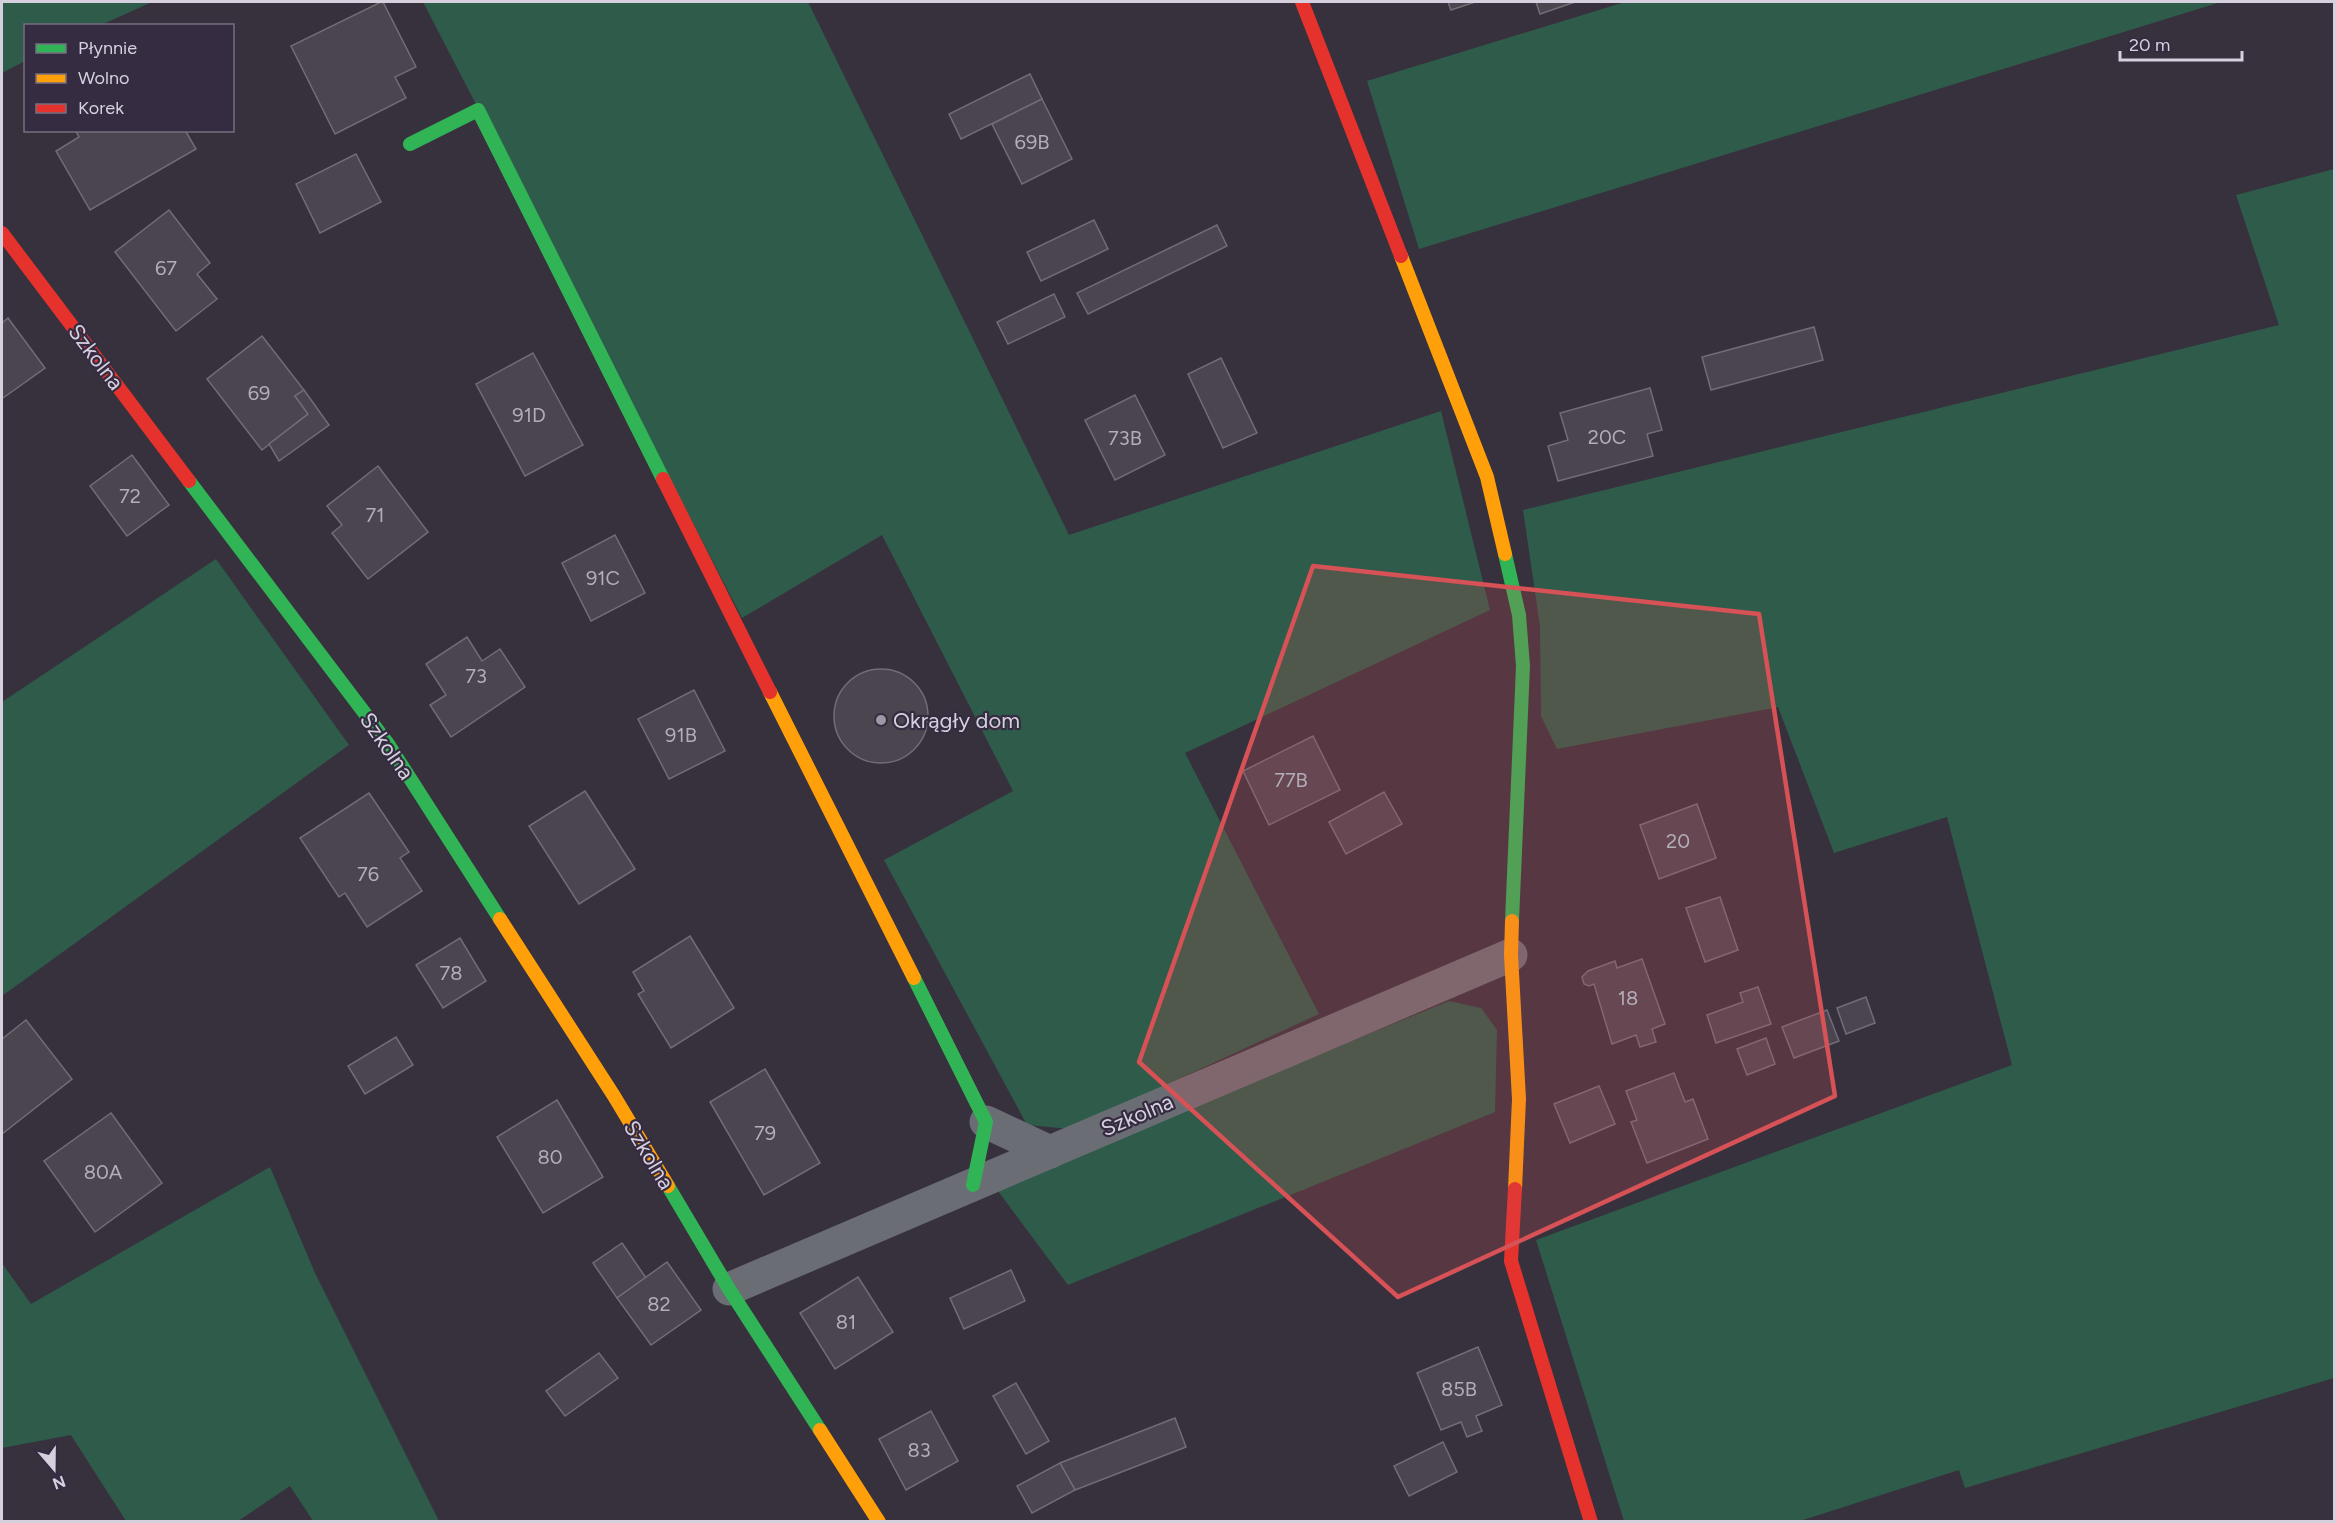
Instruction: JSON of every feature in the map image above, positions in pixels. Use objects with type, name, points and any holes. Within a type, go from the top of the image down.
[{"type":"street","points":[[1302,2],[1487,477],[1519,615],[1523,666],[1511,955],[1519,1100],[1511,1261],[1591,1521]]},
{"type":"street","points":[[410,144],[478,110],[986,1122],[1050,1152]]},
{"type":"street","name":"Szkolna","points":[[2,233],[388,744],[614,1096],[729,1289],[879,1521]]},
{"type":"street","name":"Szkolna","points":[[729,1289],[1511,955]]},
{"type":"street","points":[[973,1185],[986,1122]]},
{"type":"highlighted area","points":[[1313,566],[1759,614],[1835,1096],[1398,1297],[1139,1062]]},
{"type":"green space","points":[[2,2],[152,2],[103,24],[24,24],[24,62],[2,73]]},
{"type":"green space","points":[[423,2],[808,2],[1069,535],[1441,411],[1490,610],[1185,753],[1319,1014],[1071,1129],[1027,1125],[884,860],[1013,791],[882,535],[742,618]]},
{"type":"green space","points":[[1625,2],[2221,2],[1419,249],[1367,81]]},
{"type":"green space","points":[[2334,169],[2334,1378],[1965,1488],[1959,1470],[1800,1521],[1624,1521],[1536,1240],[2012,1065],[1947,817],[1834,853],[1778,707],[1557,749],[1541,716],[1540,626],[1523,510],[2279,325],[2236,195]]},
{"type":"green space","points":[[216,559],[349,745],[2,996],[2,702]]},
{"type":"green space","points":[[1449,1001],[1481,1008],[1497,1030],[1495,1112],[1068,1285],[995,1187]]},
{"type":"green space","points":[[270,1167],[315,1273],[439,1521],[313,1521],[290,1486],[238,1521],[126,1521],[71,1435],[2,1448],[2,1263],[31,1304]]},
{"type":"building","points":[[381,2],[416,67],[395,77],[406,98],[335,134],[291,46]]},
{"type":"building","points":[[1448,2],[1475,2],[1451,10]]},
{"type":"building","points":[[1536,2],[1575,2],[1540,14]]},
{"type":"building","points":[[1030,74],[1042,99],[961,139],[949,114]]},
{"type":"building","points":[[1042,99],[1072,159],[1022,184],[992,124]]},
{"type":"building","points":[[76,132],[186,132],[196,149],[90,210],[56,151],[79,137]]},
{"type":"building","points":[[356,154],[381,202],[320,233],[296,184]]},
{"type":"building","points":[[169,210],[210,263],[197,274],[217,299],[176,331],[115,252]]},
{"type":"building","points":[[1094,220],[1108,249],[1041,281],[1027,252]]},
{"type":"building","points":[[1217,225],[1227,246],[1088,314],[1077,293]]},
{"type":"building","points":[[1054,294],[1065,317],[1008,344],[997,322]]},
{"type":"building","points":[[8,318],[45,368],[3,398],[2,323]]},
{"type":"building","points":[[1814,327],[1823,360],[1711,390],[1702,357]]},
{"type":"building","points":[[262,336],[304,390],[295,396],[308,414],[262,450],[207,379]]},
{"type":"building","points":[[533,353],[583,445],[525,476],[476,384]]},
{"type":"building","points":[[1221,358],[1257,433],[1223,448],[1188,374]]},
{"type":"building","points":[[1650,388],[1662,430],[1647,434],[1653,456],[1558,481],[1548,446],[1568,440],[1560,413]]},
{"type":"building","points":[[304,390],[329,425],[279,461],[269,444],[308,414],[295,396]]},
{"type":"building","points":[[1135,395],[1165,455],[1115,480],[1085,420]]},
{"type":"building","points":[[132,455],[169,505],[127,536],[90,486]]},
{"type":"building","points":[[378,466],[428,532],[368,579],[332,533],[342,525],[327,506]]},
{"type":"building","points":[[615,535],[645,593],[591,621],[562,563]]},
{"type":"building","points":[[467,637],[482,661],[500,649],[525,687],[451,737],[430,705],[446,695],[426,664]]},
{"type":"building","name":"Okrągły dom","points":[[881,669],[899,672],[914,683],[925,698],[928,716],[925,734],[914,749],[899,760],[881,763],[863,760],[848,749],[837,734],[834,716],[837,698],[848,683],[863,672]]},
{"type":"building","points":[[694,690],[725,751],[669,779],[638,719]]},
{"type":"building","points":[[1313,736],[1340,790],[1269,825],[1243,771]]},
{"type":"building","points":[[585,791],[635,869],[579,904],[529,826]]},
{"type":"building","points":[[1384,792],[1402,824],[1346,854],[1329,822]]},
{"type":"building","points":[[369,793],[409,852],[400,858],[422,891],[367,927],[345,893],[339,897],[300,838]]},
{"type":"building","points":[[1697,804],[1716,858],[1659,879],[1640,825]]},
{"type":"building","points":[[1720,897],[1738,950],[1705,962],[1686,908]]},
{"type":"building","points":[[690,936],[734,1008],[671,1048],[638,994],[644,991],[633,972]]},
{"type":"building","points":[[460,938],[486,981],[443,1008],[416,965]]},
{"type":"building","points":[[1642,959],[1665,1024],[1652,1029],[1656,1042],[1640,1047],[1636,1035],[1612,1044],[1594,984],[1589,986],[1584,984],[1582,977],[1588,971],[1615,961],[1617,968]]},
{"type":"building","points":[[1758,987],[1771,1024],[1716,1043],[1707,1015],[1743,1002],[1740,993]]},
{"type":"building","points":[[1866,997],[1875,1023],[1846,1034],[1837,1008]]},
{"type":"building","points":[[1827,1010],[1839,1041],[1794,1058],[1782,1027]]},
{"type":"building","points":[[26,1020],[72,1079],[2,1134],[2,1039]]},
{"type":"building","points":[[396,1037],[413,1065],[365,1094],[348,1066]]},
{"type":"building","points":[[1766,1038],[1775,1064],[1747,1075],[1737,1049]]},
{"type":"building","points":[[765,1069],[820,1163],[764,1195],[710,1102]]},
{"type":"building","points":[[1674,1073],[1685,1102],[1693,1099],[1708,1139],[1647,1163],[1631,1122],[1637,1120],[1626,1091]]},
{"type":"building","points":[[1599,1086],[1615,1124],[1570,1143],[1554,1104]]},
{"type":"building","points":[[557,1100],[603,1177],[543,1213],[497,1137]]},
{"type":"building","points":[[111,1113],[162,1183],[95,1232],[44,1161]]},
{"type":"building","points":[[622,1243],[646,1278],[617,1298],[593,1263]]},
{"type":"building","points":[[667,1262],[701,1310],[651,1345],[617,1298]]},
{"type":"building","points":[[1011,1270],[1025,1301],[964,1329],[950,1298]]},
{"type":"building","points":[[858,1277],[893,1332],[835,1369],[800,1313]]},
{"type":"building","points":[[1478,1347],[1502,1405],[1476,1416],[1482,1431],[1467,1437],[1461,1422],[1441,1430],[1417,1373]]},
{"type":"building","points":[[599,1353],[618,1378],[565,1416],[546,1391]]},
{"type":"building","points":[[1016,1383],[1049,1441],[1026,1454],[993,1396]]},
{"type":"building","points":[[931,1411],[958,1461],[906,1490],[879,1439]]},
{"type":"building","points":[[1175,1418],[1186,1447],[1075,1490],[1060,1463]]},
{"type":"building","points":[[1443,1442],[1457,1472],[1409,1496],[1394,1466]]},
{"type":"building","points":[[1060,1463],[1075,1490],[1032,1513],[1017,1486]]},
{"type":"traffic: fast","points":[[410,144],[478,110],[663,479]]},
{"type":"traffic: fast","points":[[189,481],[388,744],[500,919]]},
{"type":"traffic: fast","points":[[1505,554],[1519,615],[1523,666],[1512,921]]},
{"type":"traffic: fast","points":[[914,978],[986,1122],[973,1185]]},
{"type":"traffic: fast","points":[[668,1186],[729,1289],[820,1430]]},
{"type":"traffic: slow","points":[[1401,256],[1487,477],[1505,554]]},
{"type":"traffic: slow","points":[[770,692],[914,978]]},
{"type":"traffic: slow","points":[[500,919],[614,1096],[668,1186]]},
{"type":"traffic: slow","points":[[1512,921],[1511,955],[1519,1099],[1515,1189]]},
{"type":"traffic: slow","points":[[820,1430],[879,1522]]},
{"type":"traffic: jam","points":[[1302,2],[1401,256]]},
{"type":"traffic: jam","points":[[2,233],[189,481]]},
{"type":"traffic: jam","points":[[663,479],[770,692]]},
{"type":"traffic: jam","points":[[1515,1189],[1511,1261],[1591,1522]]},
{"type":"place","name":"Okrągły dom","points":[[881,720]]}]
